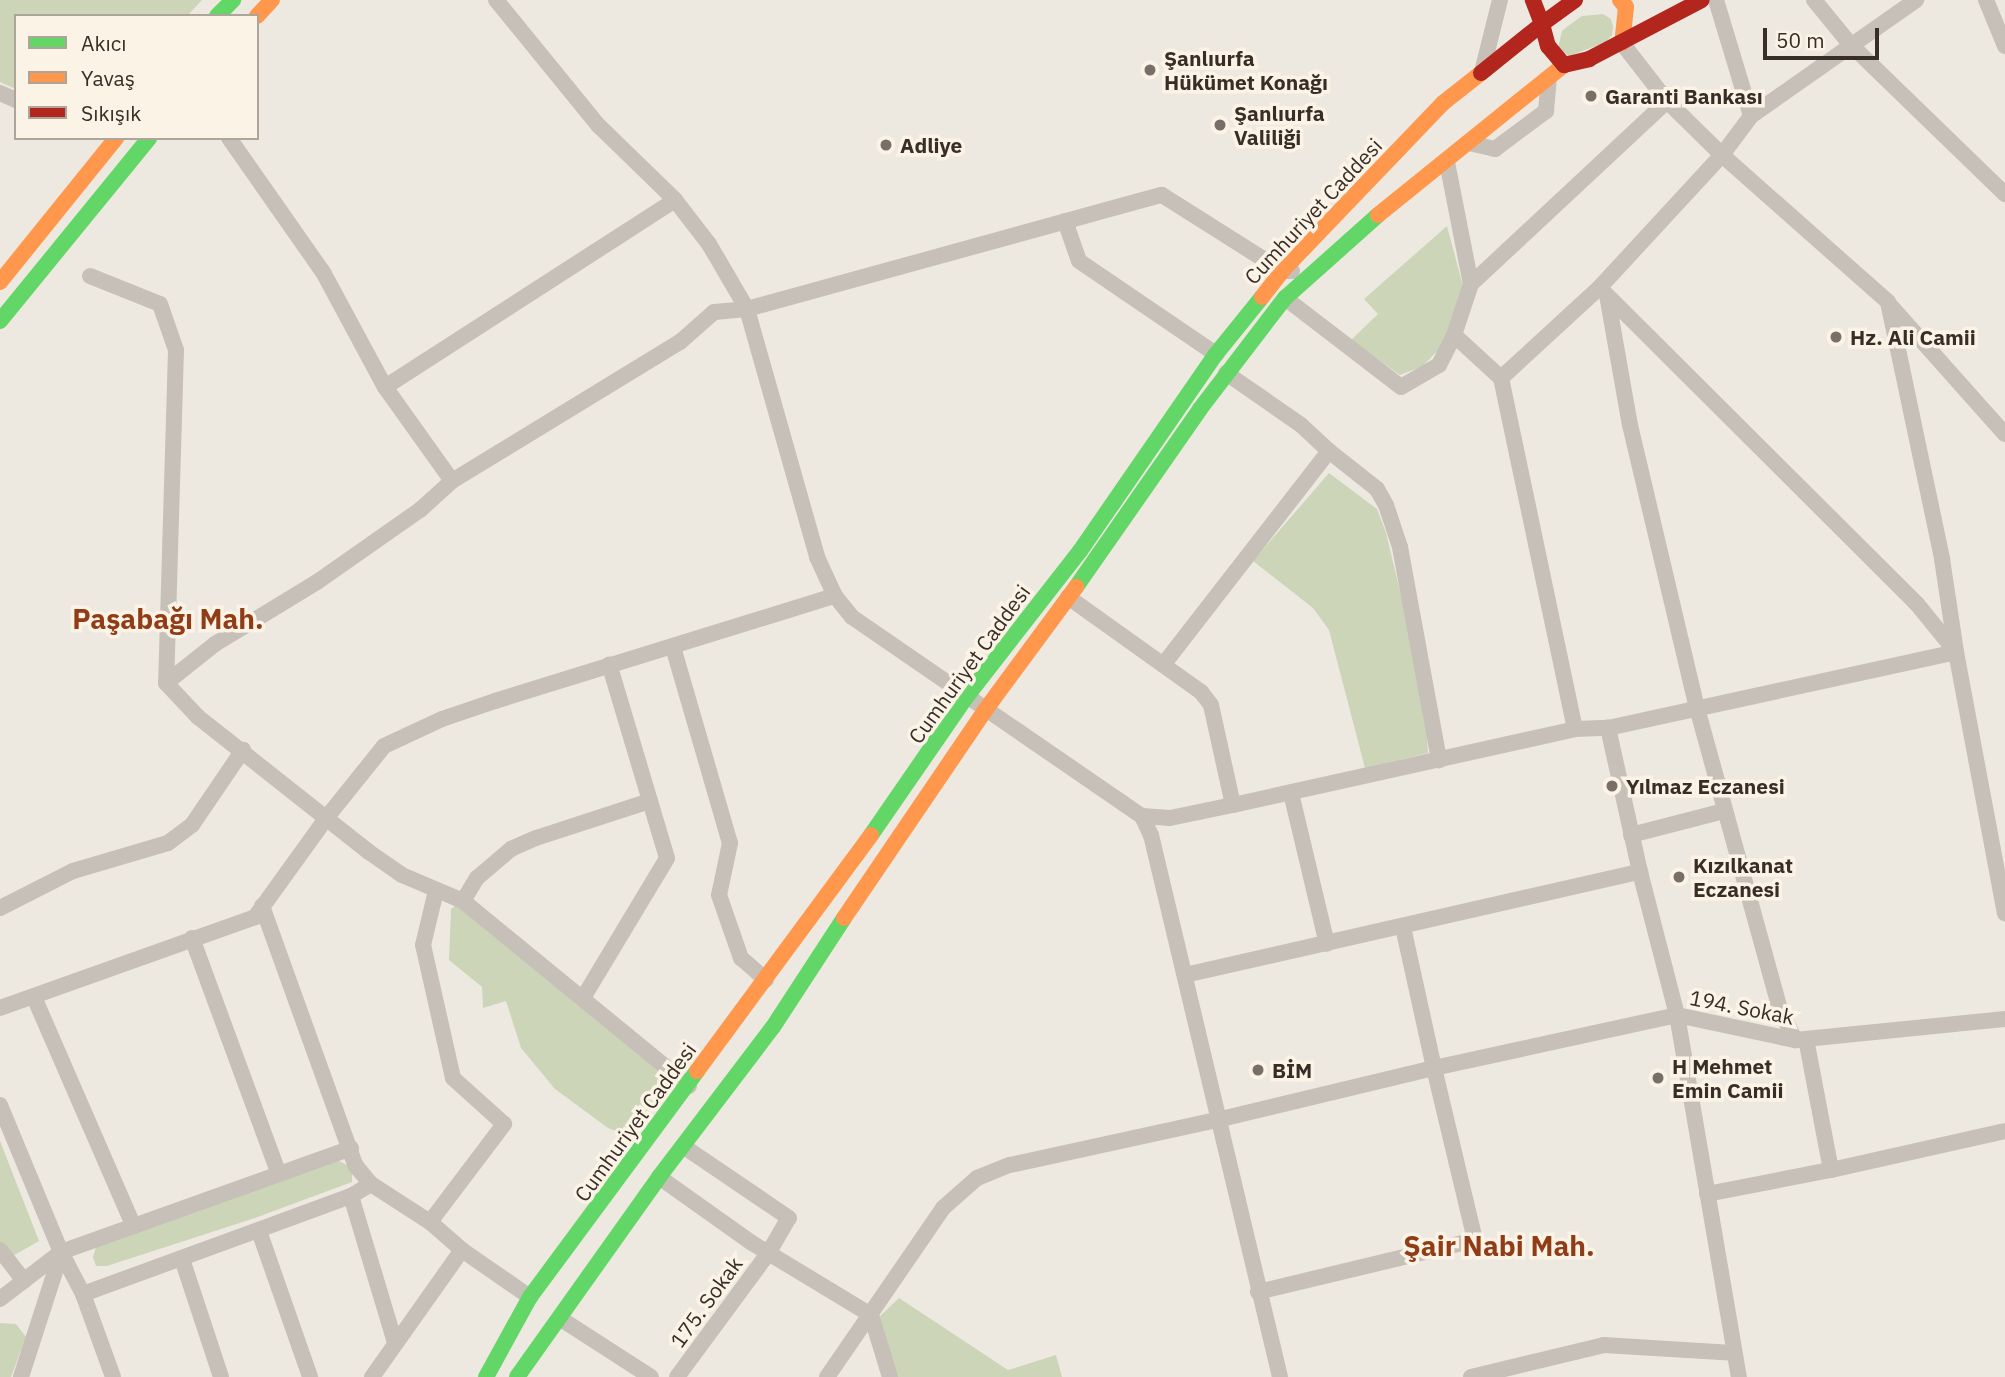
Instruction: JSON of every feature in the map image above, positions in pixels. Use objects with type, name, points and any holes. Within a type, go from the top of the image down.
[{"type":"main road","points":[[219,14],[233,0]]},
{"type":"main road","points":[[259,14],[272,0]]},
{"type":"main road","points":[[1533,0],[1548,46],[1564,65],[1588,60],[1702,0]]},
{"type":"main road","name":"Cumhuriyet Caddesi","points":[[486,1377],[530,1297],[689,1086],[913,778],[967,696],[1080,551],[1216,354],[1282,271],[1443,103],[1575,0]]},
{"type":"main road","points":[[1620,0],[1626,7],[1622,43]]},
{"type":"main road","name":"Cumhuriyet Caddesi","points":[[517,1377],[561,1319],[659,1177],[773,1027],[911,816],[986,709],[1227,373],[1285,298],[1393,201],[1447,162],[1564,65]]},
{"type":"main road","points":[[0,282],[112,140]]},
{"type":"main road","points":[[0,321],[147,140]]},
{"type":"street","points":[[496,0],[598,125],[675,200],[709,244],[747,309],[817,557],[835,596],[852,617],[1142,817],[1151,835],[1280,1377]]},
{"type":"street","points":[[1482,75],[1500,0]]},
{"type":"street","points":[[1716,0],[1751,116]]},
{"type":"street","points":[[1814,0],[1850,44],[2005,194]]},
{"type":"street","points":[[1501,378],[1605,292],[1722,155],[1751,116],[1916,0]]},
{"type":"street","points":[[1986,0],[2005,46]]},
{"type":"street","points":[[1622,43],[1667,101],[1722,155],[1888,302],[2003,429]]},
{"type":"street","points":[[1469,143],[1495,149],[1546,111],[1549,78]]},
{"type":"street","points":[[1285,298],[1401,387],[1439,365],[1454,335],[1471,284],[1667,101]]},
{"type":"street","points":[[230,140],[323,272],[385,387],[452,481]]},
{"type":"street","points":[[1447,162],[1471,284]]},
{"type":"street","points":[[166,683],[215,644],[317,582],[420,510],[452,481],[680,342],[714,312],[747,309],[1162,195],[1282,271],[1312,271]]},
{"type":"street","points":[[385,387],[675,200]]},
{"type":"street","points":[[1065,221],[1079,261],[1216,354]]},
{"type":"street","points":[[90,276],[160,304],[176,350],[166,683],[198,717],[402,875],[463,901],[689,1086]]},
{"type":"street","points":[[1605,292],[1917,604],[1956,652]]},
{"type":"street","points":[[1605,292],[1630,425],[1697,709],[1780,1010],[1801,1040],[1831,1170]]},
{"type":"street","points":[[1888,302],[1942,559],[1956,652],[1997,828],[2005,913]]},
{"type":"street","points":[[1454,335],[1501,378],[1550,623],[1575,729]]},
{"type":"street","points":[[1227,373],[1301,425],[1377,489],[1386,505],[1400,547],[1438,760]]},
{"type":"street","points":[[1163,664],[1329,451]]},
{"type":"street","points":[[0,1007],[255,917],[327,817],[384,746],[442,719],[609,664],[673,647],[835,596]]},
{"type":"street","points":[[1068,597],[1201,692],[1211,705],[1233,805]]},
{"type":"street","points":[[673,647],[730,843],[719,895],[741,958],[766,980]]},
{"type":"street","points":[[1142,817],[1170,818],[1575,729],[1608,728],[1956,652]]},
{"type":"street","points":[[583,998],[667,858],[609,664]]},
{"type":"street","points":[[1608,728],[1631,835],[1677,1015],[1739,1377]]},
{"type":"street","points":[[0,908],[73,871],[168,843],[192,825],[243,750]]},
{"type":"street","points":[[1291,793],[1327,944]]},
{"type":"street","points":[[463,901],[477,878],[511,849],[536,838],[650,801]]},
{"type":"street","points":[[1631,835],[1724,811]]},
{"type":"street","points":[[1185,975],[1640,872]]},
{"type":"street","points":[[430,1222],[503,1124],[453,1078],[423,945],[436,891]]},
{"type":"street","points":[[262,906],[351,1147],[355,1165],[371,1184],[430,1222],[462,1250],[530,1297]]},
{"type":"street","points":[[1258,1292],[1475,1240],[1403,927]]},
{"type":"street","points":[[192,938],[278,1172]]},
{"type":"street","points":[[34,997],[133,1225]]},
{"type":"street","name":"194. Sokak","points":[[827,1377],[943,1208],[977,1178],[1010,1165],[1217,1121],[1434,1068],[1677,1015],[1801,1040],[2005,1019]]},
{"type":"street","points":[[0,1105],[61,1252],[83,1294],[113,1377]]},
{"type":"street","points":[[1707,1194],[1831,1170],[2005,1131]]},
{"type":"street","name":"175. Sokak","points":[[677,1377],[769,1252],[789,1218],[683,1146]]},
{"type":"street","points":[[0,1299],[61,1252],[351,1147]]},
{"type":"street","points":[[659,1177],[751,1243],[871,1315],[890,1377]]},
{"type":"street","points":[[83,1294],[351,1196],[371,1184]]},
{"type":"street","points":[[351,1196],[395,1342]]},
{"type":"street","points":[[259,1231],[310,1377]]},
{"type":"street","points":[[0,1250],[24,1281]]},
{"type":"street","points":[[372,1377],[462,1250]]},
{"type":"street","points":[[21,1377],[61,1252]]},
{"type":"street","points":[[182,1259],[221,1377]]},
{"type":"street","points":[[561,1319],[651,1377]]},
{"type":"street","points":[[1471,1377],[1604,1346],[1733,1353]]},
{"type":"green space","points":[[0,0],[202,0],[189,14],[14,14],[14,88],[0,82]]},
{"type":"green space","points":[[1603,14],[1611,19],[1613,27],[1612,35],[1606,42],[1569,56],[1558,48],[1562,31],[1568,26],[1582,16]]},
{"type":"green space","points":[[1447,226],[1464,290],[1441,347],[1423,366],[1400,375],[1351,340],[1378,314],[1364,299]]},
{"type":"green space","points":[[1329,473],[1377,509],[1386,533],[1408,624],[1426,723],[1428,753],[1365,768],[1329,630],[1313,608],[1253,561]]},
{"type":"green space","points":[[456,905],[671,1077],[631,1137],[608,1128],[555,1089],[521,1048],[506,1001],[483,1008],[482,987],[449,960],[451,909]]},
{"type":"green space","points":[[0,1141],[39,1241],[11,1257],[0,1242]]},
{"type":"green space","points":[[335,1159],[347,1165],[352,1172],[352,1182],[255,1218],[107,1266],[96,1266],[93,1257],[96,1247]]},
{"type":"green space","points":[[899,1298],[1008,1370],[1056,1355],[1062,1377],[892,1377],[876,1320]]},
{"type":"green space","points":[[0,1323],[16,1324],[26,1337],[11,1377],[0,1377]]},
{"type":"traffic: fast","points":[[219,14],[233,0]]},
{"type":"traffic: fast","points":[[0,321],[147,140]]},
{"type":"traffic: fast","points":[[1076,587],[1200,409],[1285,298],[1378,215]]},
{"type":"traffic: fast","points":[[871,835],[967,696],[1080,551],[1216,354],[1262,297]]},
{"type":"traffic: fast","points":[[517,1377],[659,1177],[773,1027],[844,918]]},
{"type":"traffic: fast","points":[[486,1377],[530,1297],[697,1071]]},
{"type":"traffic: slow","points":[[259,14],[272,0]]},
{"type":"traffic: slow","points":[[1620,0],[1626,7],[1622,43]]},
{"type":"traffic: slow","points":[[1378,215],[1564,65]]},
{"type":"traffic: slow","points":[[1262,297],[1282,271],[1443,103],[1481,73]]},
{"type":"traffic: slow","points":[[0,282],[114,140]]},
{"type":"traffic: slow","points":[[844,918],[986,709],[1076,587]]},
{"type":"traffic: slow","points":[[697,1071],[871,835]]},
{"type":"traffic: jam","points":[[1481,73],[1542,24],[1533,0]]},
{"type":"traffic: jam","points":[[1575,0],[1542,24],[1548,46],[1564,65],[1589,59],[1702,0]]},
{"type":"place","name":"Şanlıurfa Hükümet Konağı","points":[[1150,70]]},
{"type":"place","name":"Garanti Bankası","points":[[1591,96]]},
{"type":"place","name":"Şanlıurfa Valiliği","points":[[1220,125]]},
{"type":"place","name":"Adliye","points":[[886,145]]},
{"type":"place","name":"Hz. Ali Camii","points":[[1836,337]]},
{"type":"place","name":"Yılmaz Eczanesi","points":[[1612,786]]},
{"type":"place","name":"Kızılkanat Eczanesi","points":[[1679,877]]},
{"type":"place","name":"BİM","points":[[1258,1070]]},
{"type":"place","name":"H Mehmet Emin Camii","points":[[1658,1078]]},
{"type":"district","name":"Paşabağı Mah.","points":[[168,619]]},
{"type":"district","name":"Şair Nabi Mah.","points":[[1499,1246]]}]
